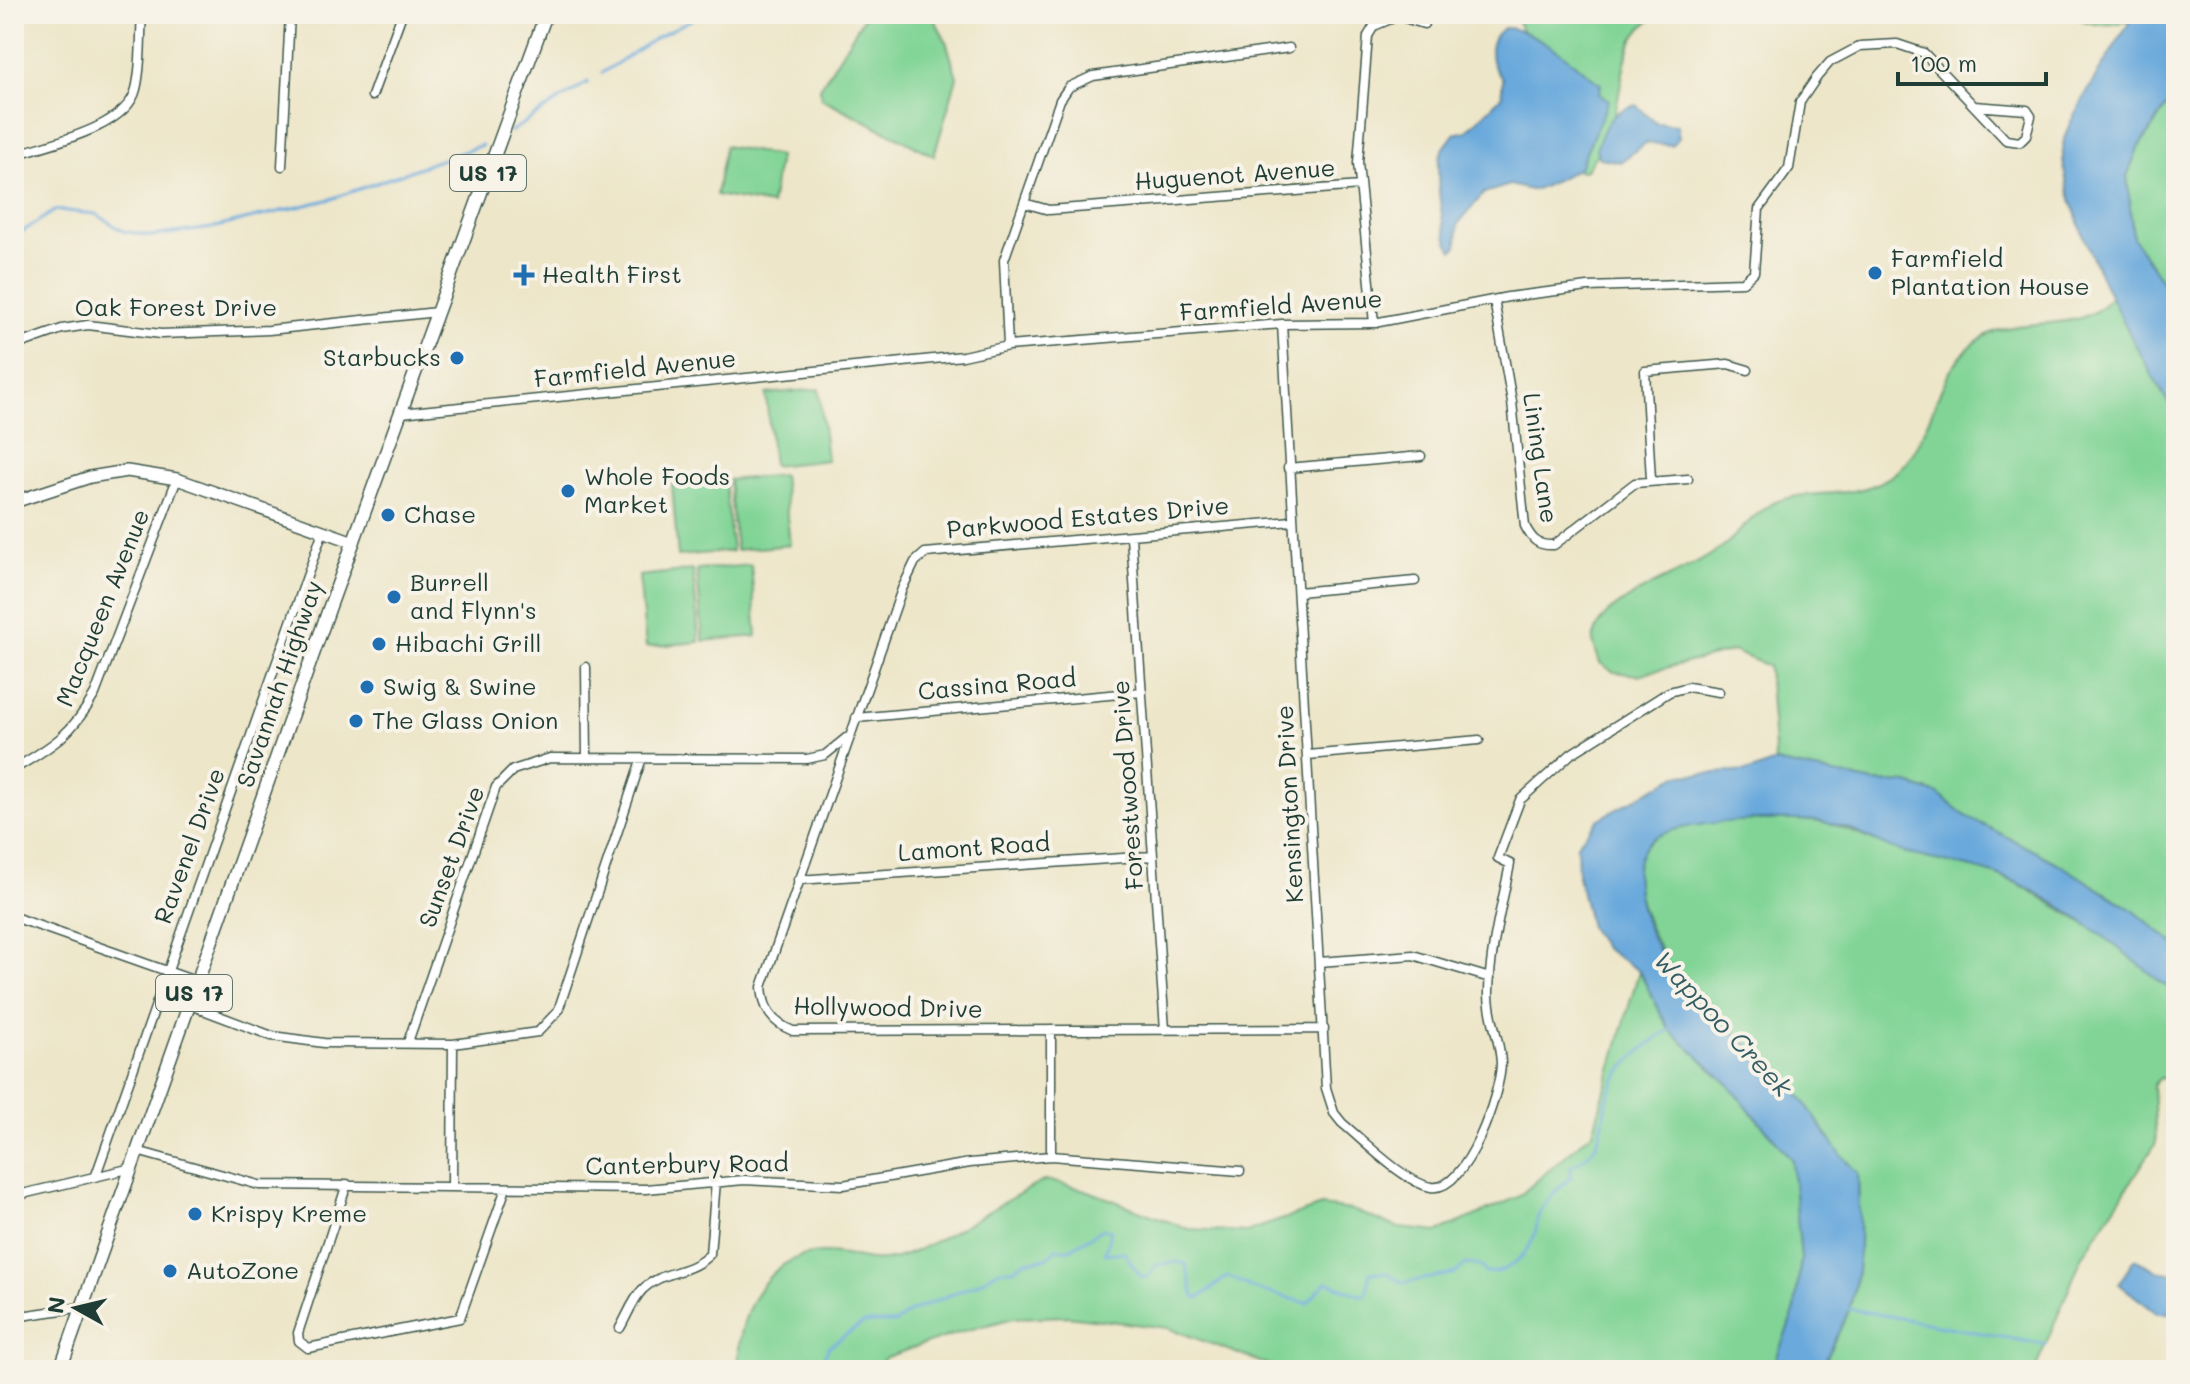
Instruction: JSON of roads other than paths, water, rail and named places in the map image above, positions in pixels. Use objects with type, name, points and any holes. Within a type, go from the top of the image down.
[{"type":"highway","name":"Savannah Highway","points":[[60,1370],[354,542],[546,14]]},
{"type":"main road","points":[[14,502],[90,477],[127,471],[177,479],[354,542]]},
{"type":"street","points":[[14,155],[100,126],[125,110],[136,90],[142,14]]},
{"type":"street","points":[[282,166],[290,14]]},
{"type":"street","points":[[372,96],[402,14]]},
{"type":"street","points":[[1360,186],[1368,36],[1374,26],[1398,16],[1424,24]]},
{"type":"street","name":"Farmfield Avenue","points":[[401,413],[949,357],[1008,346],[1282,324],[1374,323],[1494,300],[1588,287],[1743,282],[1751,278],[1759,209],[1789,168],[1800,102],[1817,77],[1844,52],[1875,44],[1910,46],[1924,53],[2006,140],[2020,142],[2026,136],[2031,116],[2027,110],[1974,106]]},
{"type":"street","points":[[1008,346],[1002,275],[1060,100],[1069,87],[1093,76],[1289,48]]},
{"type":"street","name":"Huguenot Avenue","points":[[1024,203],[1049,210],[1360,186],[1374,323]]},
{"type":"street","name":"Lining Lane","points":[[1494,300],[1512,402],[1525,526],[1530,537],[1537,543],[1554,545],[1635,483],[1688,479]]},
{"type":"street","name":"Oak Forest Drive","points":[[14,346],[62,329],[88,325],[161,334],[253,331],[437,312]]},
{"type":"street","name":"Kensington Drive","points":[[1282,324],[1326,1088],[1334,1113],[1342,1123],[1412,1178],[1431,1187],[1444,1187],[1458,1177],[1468,1164],[1498,1083],[1501,1064],[1489,1010],[1490,978]]},
{"type":"street","points":[[1651,480],[1645,371],[1728,364],[1748,370]]},
{"type":"street","points":[[1288,468],[1421,456]]},
{"type":"street","name":"Macqueen Avenue","points":[[14,769],[60,742],[81,719],[95,694],[177,479]]},
{"type":"street","name":"Parkwood Estates Drive","points":[[856,718],[902,589],[915,562],[925,553],[1292,521]]},
{"type":"street","name":"Ravenel Drive","points":[[96,1175],[323,531]]},
{"type":"street","name":"Forestwood Drive","points":[[1131,537],[1165,1030]]},
{"type":"street","points":[[1298,592],[1415,581]]},
{"type":"street","points":[[586,667],[587,758]]},
{"type":"street","points":[[1319,962],[1413,955],[1490,978],[1510,864],[1498,858],[1509,823],[1530,788],[1571,754],[1669,692],[1688,687],[1719,692]]},
{"type":"street","name":"Cassina Road","points":[[856,718],[1142,692]]},
{"type":"street","name":"Hollywood Drive","points":[[856,718],[762,987],[765,1010],[783,1027],[793,1031],[1324,1029]]},
{"type":"street","name":"Sunset Drive","points":[[408,1042],[496,787],[513,770],[534,761],[587,758],[641,761],[807,759],[825,755],[850,734]]},
{"type":"street","points":[[1308,755],[1479,740]]},
{"type":"street","points":[[190,1005],[272,1036],[297,1041],[453,1044],[538,1032],[558,1011],[641,761]]},
{"type":"street","name":"Lamont Road","points":[[798,880],[1153,856]]},
{"type":"street","points":[[14,917],[198,982]]},
{"type":"street","points":[[1051,1030],[1051,1156]]},
{"type":"street","points":[[452,1186],[453,1044]]},
{"type":"street","name":"Canterbury Road","points":[[137,1151],[259,1185],[646,1189],[716,1181],[843,1185],[970,1163],[1051,1156],[1240,1171]]},
{"type":"street","points":[[14,1196],[132,1168]]},
{"type":"street","points":[[620,1328],[640,1292],[652,1282],[691,1270],[710,1254],[716,1181]]},
{"type":"street","points":[[347,1184],[298,1333],[299,1341],[308,1348],[460,1318],[506,1188]]},
{"type":"street","points":[[14,1317],[83,1307]]},
{"type":"water","points":[[2144,14],[2176,14],[2176,93],[2138,148],[2127,176],[2133,238],[2176,301],[2176,416],[2122,320],[2085,240],[2064,167],[2064,140],[2074,116],[2130,21]]},
{"type":"water","points":[[1504,28],[1529,34],[1555,49],[1601,84],[1599,95],[1609,100],[1579,168],[1543,187],[1530,190],[1510,185],[1484,193],[1458,224],[1457,246],[1453,250],[1440,205],[1440,156],[1454,134],[1467,131],[1502,96],[1502,78],[1494,66],[1491,52],[1494,38]]},
{"type":"water","points":[[1636,105],[1656,123],[1677,125],[1679,138],[1672,145],[1646,143],[1620,162],[1599,158],[1596,149],[1610,120],[1620,111]]},
{"type":"water","name":"Wappoo Creek","points":[[1775,762],[1874,782],[1908,784],[1938,794],[1964,815],[2059,864],[2134,911],[2176,945],[2176,994],[2080,920],[2018,883],[1988,872],[1896,850],[1828,823],[1736,821],[1683,828],[1650,841],[1638,865],[1638,895],[1658,949],[1699,1001],[1791,1085],[1858,1173],[1859,1243],[1853,1296],[1824,1370],[1772,1370],[1795,1309],[1801,1258],[1792,1160],[1728,1084],[1669,1029],[1639,971],[1604,948],[1590,927],[1578,876],[1577,844],[1599,819],[1678,775],[1752,771]]},
{"type":"water","points":[[2134,1259],[2158,1271],[2176,1274],[2176,1313],[2157,1313],[2119,1284]]},
{"type":"waterway","points":[[602,73],[659,36],[703,14]]},
{"type":"waterway","points":[[510,132],[588,82]]},
{"type":"waterway","points":[[14,237],[56,210],[96,214],[123,231],[152,236],[212,228],[331,199],[482,145]]},
{"type":"waterway","points":[[818,1370],[829,1346],[864,1323],[895,1323],[911,1311],[977,1284],[999,1270],[1013,1270],[1024,1261],[1047,1258],[1056,1249],[1070,1249],[1103,1229],[1111,1230],[1105,1254],[1124,1252],[1141,1277],[1147,1277],[1156,1265],[1186,1264],[1194,1296],[1199,1298],[1228,1276],[1255,1289],[1307,1303],[1327,1282],[1362,1296],[1367,1293],[1370,1272],[1387,1273],[1403,1283],[1456,1273],[1466,1264],[1480,1265],[1486,1273],[1494,1273],[1509,1267],[1526,1250],[1544,1206],[1571,1177],[1571,1167],[1584,1158],[1598,1141],[1607,1099],[1616,1078],[1638,1054],[1671,1029]]},
{"type":"waterway","points":[[1845,1308],[2046,1345]]},
{"type":"place","name":"Farmfield Plantation House","points":[[1875,273]]},
{"type":"place","name":"Health First","points":[[524,275]]},
{"type":"place","name":"Starbucks","points":[[457,358]]},
{"type":"place","name":"Whole Foods Market","points":[[568,491]]},
{"type":"place","name":"Chase","points":[[388,515]]},
{"type":"place","name":"Burrell and Flynn's","points":[[394,597]]},
{"type":"place","name":"Hibachi Grill","points":[[379,644]]},
{"type":"place","name":"Swig & Swine","points":[[367,687]]},
{"type":"place","name":"The Glass Onion","points":[[356,721]]},
{"type":"place","name":"Krispy Kreme","points":[[195,1214]]},
{"type":"place","name":"AutoZone","points":[[170,1271]]}]
